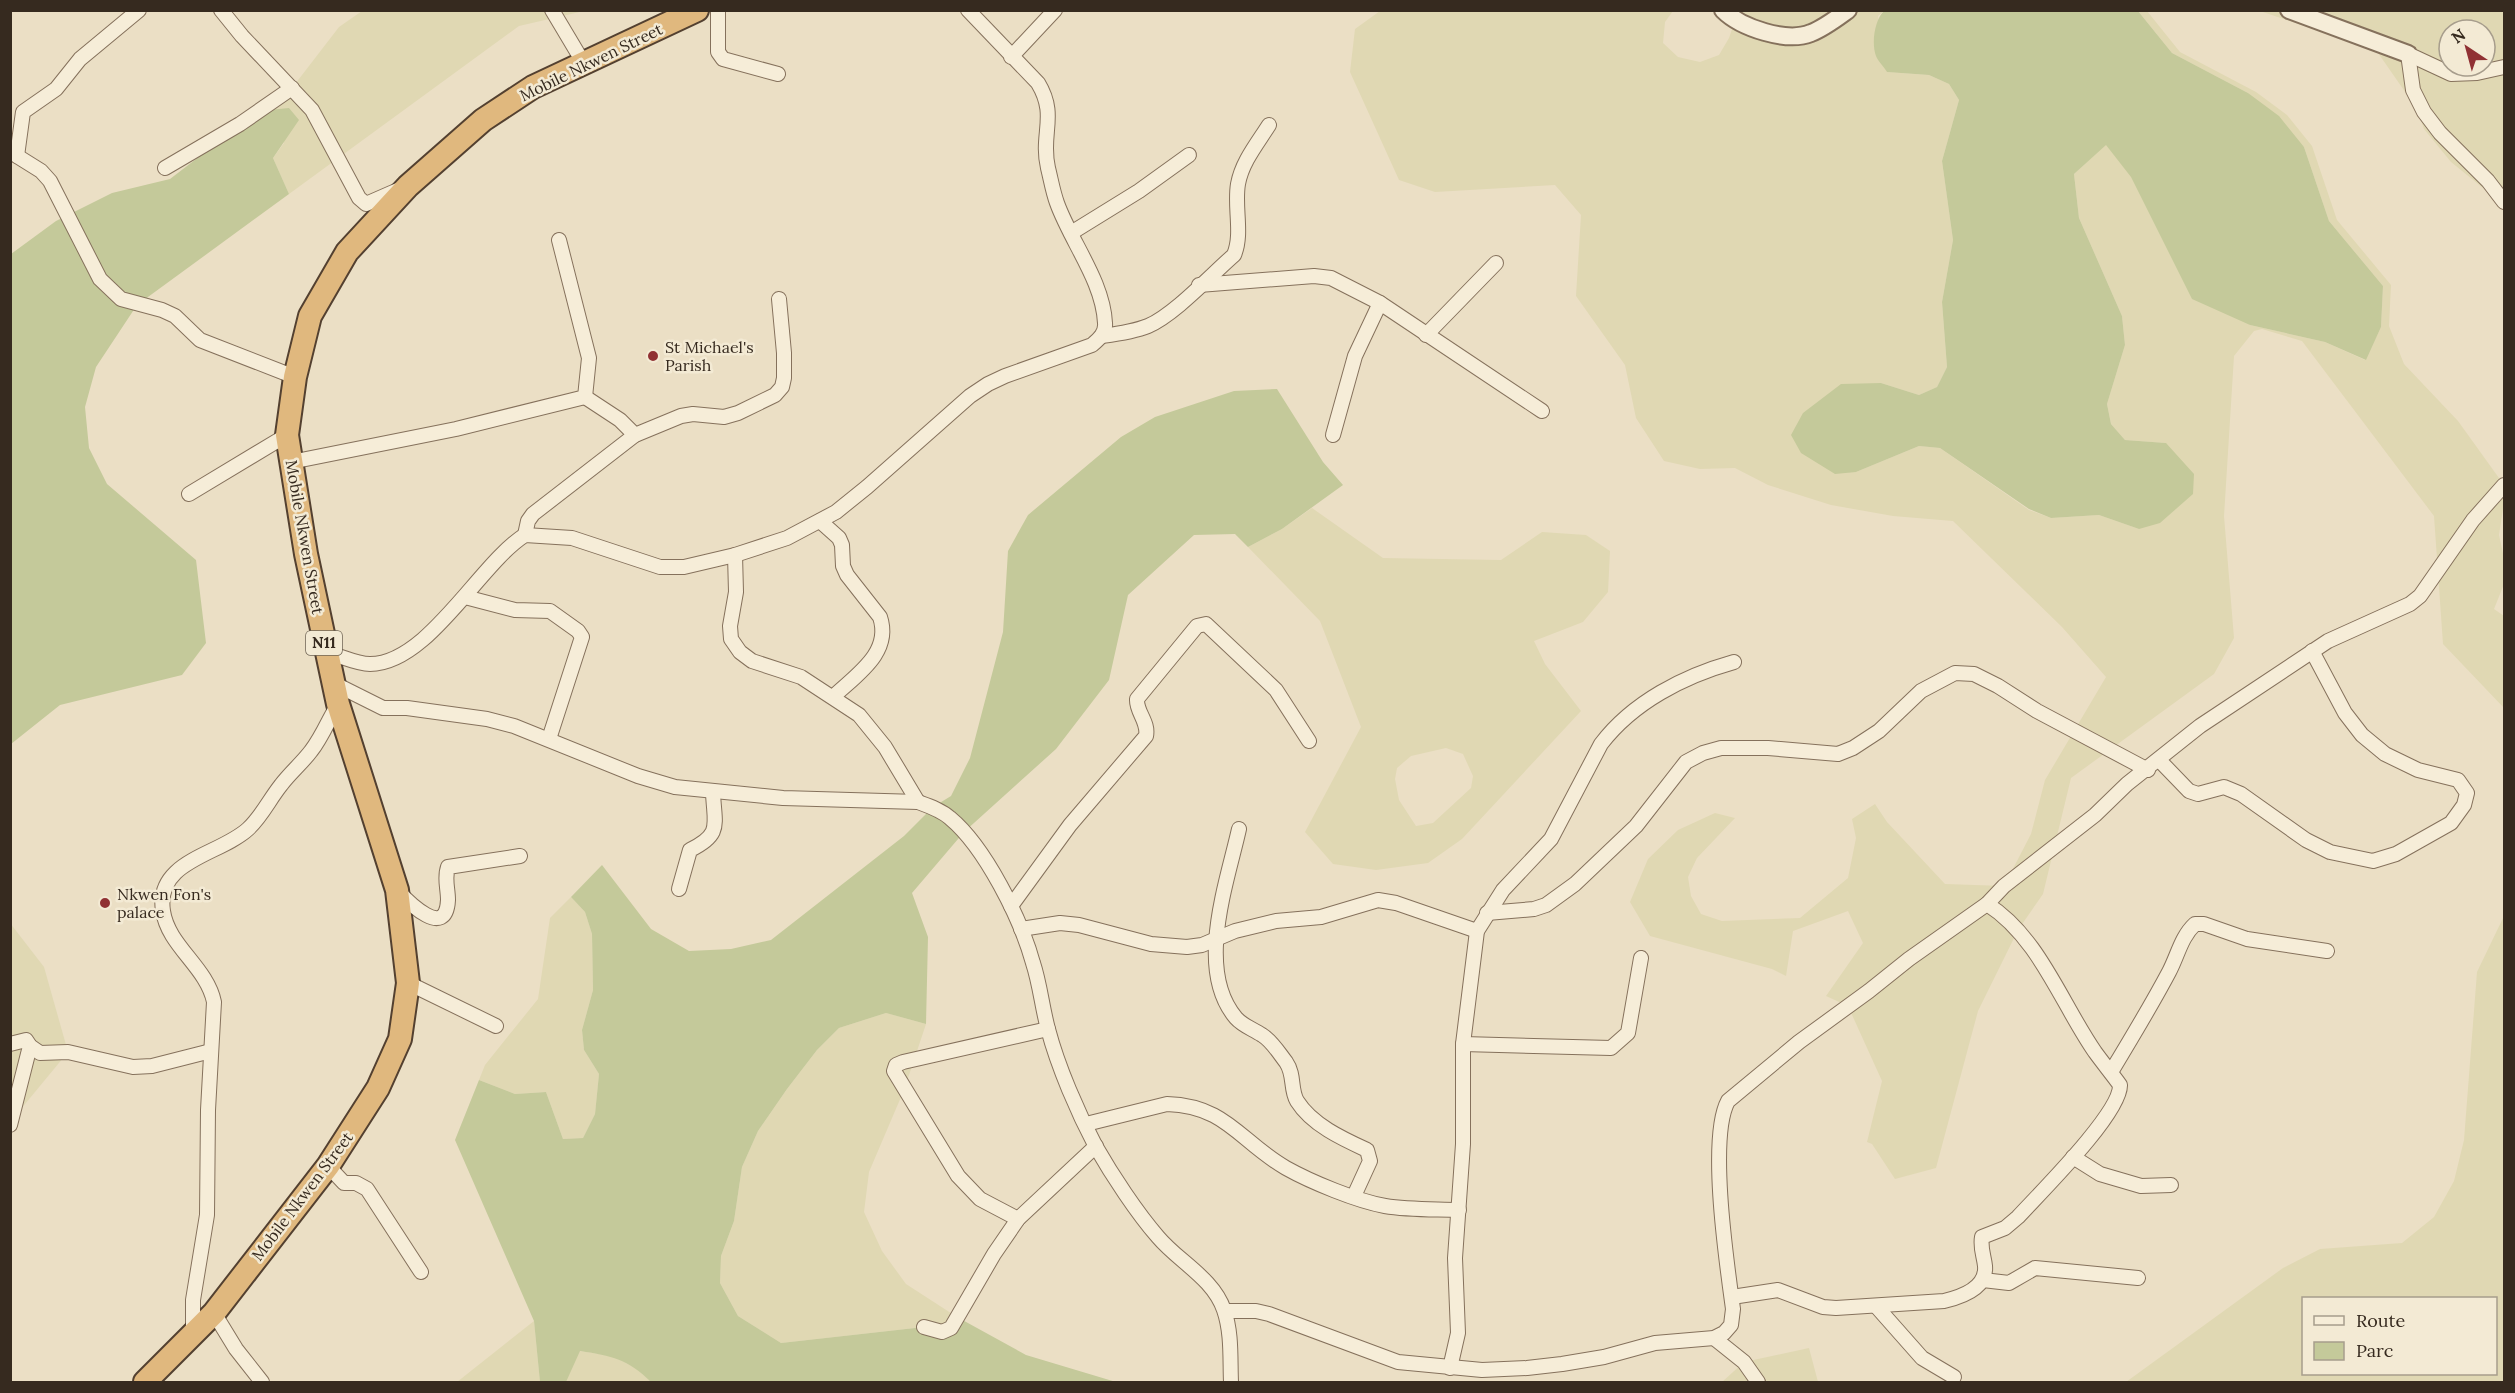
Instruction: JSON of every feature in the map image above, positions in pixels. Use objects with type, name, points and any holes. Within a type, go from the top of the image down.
[{"type":"highway","name":"Mobile Nkwen Street","points":[[145,1383],[193,1337],[214,1313],[328,1166],[378,1088],[400,1039],[408,983],[397,890],[325,652],[306,554],[287,435],[295,377],[310,316],[347,252],[408,186],[483,120],[533,87],[697,10]]},
{"type":"street","points":[[139,10],[80,59],[56,89],[23,112],[14,158],[41,171],[51,182],[100,279],[121,299],[162,310],[175,316],[200,340],[295,377]]},
{"type":"street","points":[[221,10],[242,36],[312,110],[359,198],[366,204],[408,186]]},
{"type":"street","points":[[552,10],[584,62]]},
{"type":"street","points":[[718,10],[718,52],[723,59],[778,74]]},
{"type":"street","points":[[525,535],[572,538],[660,567],[684,567],[735,555],[787,538],[820,521],[867,487],[970,396],[988,384],[1092,345],[1102,336],[1106,324],[1096,285],[1058,204],[1047,163],[1046,138],[1049,109],[1046,96],[1038,83],[968,10]]},
{"type":"street","points":[[1011,57],[1054,10]]},
{"type":"street","points":[[1723,10],[1740,23],[1761,31],[1786,36],[1810,34],[1848,10]]},
{"type":"street","points":[[2289,10],[2408,54],[2451,74],[2477,73],[2505,67]]},
{"type":"street","points":[[2408,54],[2413,90],[2424,112],[2440,133],[2488,181],[2505,202]]},
{"type":"street","points":[[165,168],[240,124],[292,88]]},
{"type":"street","points":[[1102,336],[1127,333],[1149,326],[1234,255],[1238,245],[1238,186],[1241,171],[1269,125]]},
{"type":"street","points":[[1071,233],[1138,191],[1189,155]]},
{"type":"street","points":[[560,240],[589,358],[585,397]]},
{"type":"street","points":[[1426,334],[1496,263]]},
{"type":"street","points":[[1199,285],[1314,276],[1331,278],[1380,303],[1542,411]]},
{"type":"street","points":[[325,652],[370,664],[389,659],[408,650],[465,597],[504,551],[525,535],[528,521],[533,514],[635,435],[681,416],[693,414],[724,417],[738,413],[775,395],[782,387],[784,378],[779,299]]},
{"type":"street","points":[[1333,435],[1355,356],[1380,303]]},
{"type":"street","points":[[291,462],[456,429],[585,397],[620,420],[635,435]]},
{"type":"street","points":[[189,494],[287,435]]},
{"type":"street","points":[[1225,1311],[1256,1311],[1398,1362],[1482,1370],[1527,1368],[1604,1357],[1655,1343],[1714,1338],[1724,1333],[1731,1325],[1733,1309],[1722,1207],[1720,1134],[1722,1112],[1728,1101],[1799,1042],[1869,991],[1909,958],[1987,904],[2004,886],[2095,815],[2127,784],[2148,770],[2230,704],[2328,641],[2410,604],[2420,596],[2473,520],[2505,485]]},
{"type":"street","points":[[820,521],[839,538],[842,545],[843,566],[880,617],[884,627],[882,644],[875,656],[833,697]]},
{"type":"street","points":[[735,555],[736,592],[730,626],[731,639],[740,652],[752,661],[801,676],[859,715],[873,730],[918,802]]},
{"type":"street","points":[[465,597],[515,610],[550,612],[578,631],[582,637],[549,739]]},
{"type":"street","points":[[1011,906],[1070,825],[1146,736],[1147,729],[1136,704],[1137,699],[1197,626],[1206,624],[1276,690],[1309,741]]},
{"type":"street","points":[[2159,760],[2189,791],[2198,794],[2224,787],[2241,794],[2306,840],[2330,852],[2373,861],[2396,854],[2451,823],[2464,805],[2467,793],[2464,785],[2458,780],[2418,770],[2385,754],[2362,735],[2345,713],[2312,651]]},
{"type":"street","points":[[1450,1368],[1458,1334],[1455,1258],[1462,1144],[1463,1044],[1477,931],[1503,891],[1551,839],[1601,744],[1611,730],[1651,698],[1707,670],[1734,662]]},
{"type":"street","points":[[1487,913],[1534,909],[1546,905],[1575,884],[1636,826],[1686,762],[1703,753],[1721,748],[1768,748],[1838,754],[1853,748],[1879,731],[1921,691],[1955,673],[1974,674],[1998,686],[2037,711],[2148,770]]},
{"type":"street","points":[[193,1337],[193,1299],[207,1215],[214,1002],[211,990],[172,934],[163,912],[163,893],[171,878],[187,862],[233,840],[248,829],[262,814],[279,787],[311,751],[336,694],[383,708],[407,708],[487,719],[549,739],[656,782],[713,792],[794,798],[918,802],[933,807],[950,818],[964,832],[992,871],[1022,929],[1043,998],[1047,1029],[1096,1146],[1156,1235],[1207,1282],[1225,1311],[1230,1334],[1231,1383]]},
{"type":"street","points":[[679,889],[690,850],[712,837],[715,830],[713,792]]},
{"type":"street","points":[[1239,829],[1215,940],[1216,975],[1222,994],[1235,1017],[1246,1027],[1263,1035],[1288,1065],[1293,1077],[1297,1101],[1333,1132],[1367,1150],[1370,1161],[1354,1196]]},
{"type":"street","points":[[397,890],[414,909],[432,918],[440,916],[446,911],[448,900],[446,873],[448,867],[520,856]]},
{"type":"street","points":[[1022,929],[1060,923],[1079,925],[1151,944],[1171,947],[1202,945],[1235,931],[1276,921],[1321,917],[1378,900],[1396,903],[1477,931]]},
{"type":"street","points":[[1732,1298],[1778,1290],[1823,1307],[1944,1301],[1960,1297],[1974,1289],[1983,1280],[1985,1269],[1980,1246],[1983,1238],[2005,1228],[2018,1217],[2087,1141],[2120,1092],[2120,1085],[2095,1051],[2073,1013],[2018,930],[2004,915],[1987,904]]},
{"type":"street","points":[[2111,1072],[2146,1015],[2172,965],[2182,940],[2195,924],[2204,924],[2247,939],[2327,951]]},
{"type":"street","points":[[1463,1044],[1611,1048],[1628,1033],[1641,958]]},
{"type":"street","points":[[408,983],[496,1026]]},
{"type":"street","points":[[1018,1220],[980,1199],[963,1182],[894,1071],[896,1065],[903,1062],[1047,1029]]},
{"type":"street","points":[[10,1044],[26,1040],[30,1046],[47,1054],[68,1052],[133,1067],[152,1066],[211,1051]]},
{"type":"street","points":[[10,1125],[30,1046]]},
{"type":"street","points":[[1086,1124],[1167,1104],[1180,1104],[1208,1111],[1225,1120],[1253,1146],[1285,1168],[1307,1179],[1384,1206],[1459,1210]]},
{"type":"street","points":[[924,1328],[942,1332],[951,1328],[994,1254],[1018,1220],[1096,1146]]},
{"type":"street","points":[[2073,1157],[2100,1174],[2141,1186],[2170,1185]]},
{"type":"street","points":[[328,1166],[344,1183],[356,1183],[367,1189],[421,1272]]},
{"type":"street","points":[[1983,1280],[2008,1283],[2035,1268],[2138,1278]]},
{"type":"street","points":[[1875,1306],[1922,1358],[1954,1377]]},
{"type":"street","points":[[214,1313],[236,1349],[262,1383]]},
{"type":"street","points":[[1714,1338],[1744,1362],[1758,1383]]},
{"type":"shaded area","points":[[362,11],[584,11],[519,26],[289,194],[273,158],[284,143],[259,111],[292,88],[339,27]]},
{"type":"shaded area","points":[[1380,11],[1673,11],[1665,22],[1663,43],[1678,57],[1700,62],[1719,55],[1729,38],[1738,11],[1884,11],[1878,16],[1887,72],[1929,75],[1949,84],[1959,100],[1942,161],[1953,240],[1942,302],[1947,367],[1937,387],[1919,395],[1881,383],[1856,472],[1919,446],[1940,448],[2029,510],[2051,518],[2099,515],[2139,529],[2166,443],[2125,440],[2111,424],[2107,404],[2125,345],[2122,316],[2079,218],[2074,174],[2106,144],[2250,325],[2325,342],[2365,360],[2381,327],[2383,286],[2329,221],[2304,147],[2248,93],[2172,53],[2138,11],[2147,11],[2180,52],[2256,92],[2287,115],[2312,146],[2337,220],[2391,285],[2389,326],[2404,364],[2458,421],[2504,485],[2499,535],[2504,558],[2504,584],[2494,609],[2504,616],[2504,708],[2443,644],[2434,516],[2302,341],[2262,329],[2254,331],[2234,356],[2224,516],[2234,638],[2214,674],[2071,778],[2043,894],[2018,930],[1978,1011],[1936,1168],[1895,1179],[1872,1144],[1867,1142],[1882,1081],[1848,1006],[1826,996],[1863,943],[1848,911],[1793,931],[1786,976],[1772,969],[1650,936],[1630,902],[1648,859],[1678,830],[1715,813],[1735,818],[1697,858],[1688,877],[1691,896],[1701,914],[1722,921],[1800,918],[1848,878],[1856,838],[1852,819],[1875,804],[1887,822],[1945,884],[2004,886],[2031,834],[2045,780],[2106,677],[2062,627],[1953,521],[1893,516],[1831,505],[1768,485],[1735,468],[1700,469],[1664,461],[1636,418],[1625,365],[1576,296],[1581,215],[1555,185],[1435,192],[1399,180],[1350,72],[1355,29]]},
{"type":"shaded area","points":[[2260,11],[2504,11],[2504,205],[2451,162],[2424,129],[2417,109],[2376,50]]},
{"type":"shaded area","points":[[1312,508],[1383,558],[1501,560],[1542,532],[1586,535],[1610,551],[1608,592],[1583,622],[1534,641],[1545,664],[1581,711],[1462,839],[1428,863],[1376,870],[1333,864],[1305,832],[1361,727],[1320,621],[1248,547],[1282,529]],"holes":[[[1446,748],[1463,754],[1473,776],[1471,788],[1433,823],[1416,826],[1399,800],[1395,779],[1397,768],[1411,756]]]},
{"type":"shaded area","points":[[571,897],[585,912],[592,934],[593,990],[582,1030],[584,1050],[599,1074],[595,1114],[583,1138],[563,1139],[546,1092],[515,1094],[479,1080],[485,1065],[538,999],[550,918]]},
{"type":"shaded area","points":[[2504,916],[2504,1382],[2126,1382],[2283,1268],[2320,1249],[2402,1243],[2434,1217],[2454,1181],[2464,1140],[2477,972]]},
{"type":"shaded area","points":[[10,923],[44,967],[68,1052],[11,1121]]},
{"type":"shaded area","points":[[886,1013],[926,1024],[904,1090],[869,1172],[864,1212],[882,1251],[906,1284],[957,1317],[951,1328],[924,1327],[781,1343],[738,1316],[720,1283],[721,1256],[734,1221],[742,1167],[758,1131],[817,1050],[839,1028]]},
{"type":"shaded area","points":[[534,1321],[540,1382],[457,1382]]},
{"type":"shaded area","points":[[1809,1348],[1818,1382],[1722,1382],[1744,1362]]},
{"type":"shaded area","points":[[579,1351],[613,1356],[637,1369],[651,1382],[551,1382],[566,1381]]},
{"type":"green space","points":[[1884,11],[2138,11],[2172,53],[2248,93],[2279,116],[2304,147],[2329,221],[2383,286],[2381,327],[2366,360],[2325,342],[2250,325],[2192,299],[2131,177],[2106,145],[2074,174],[2079,218],[2122,316],[2125,345],[2107,404],[2111,424],[2125,440],[2166,443],[2194,474],[2193,494],[2160,523],[2139,529],[2099,515],[2051,518],[2029,509],[1940,448],[1919,446],[1856,472],[1835,474],[1801,453],[1791,435],[1803,413],[1841,384],[1881,383],[1919,395],[1937,387],[1947,367],[1942,302],[1953,240],[1942,161],[1959,100],[1949,84],[1929,75],[1887,72],[1876,56],[1874,45],[1876,25]]},
{"type":"green space","points":[[289,108],[299,120],[273,158],[289,194],[137,305],[96,367],[85,407],[89,448],[107,484],[196,560],[206,643],[182,675],[60,705],[11,744],[11,254],[56,221],[112,193],[170,179],[259,111]]},
{"type":"green space","points":[[1277,389],[1323,462],[1343,485],[1282,529],[1248,547],[1235,534],[1194,535],[1128,595],[1109,680],[1056,749],[964,832],[912,893],[928,937],[926,1024],[886,1013],[839,1028],[817,1050],[758,1131],[742,1167],[734,1221],[721,1256],[720,1283],[738,1316],[781,1343],[924,1327],[942,1332],[957,1317],[1026,1355],[1116,1382],[651,1382],[627,1363],[580,1351],[566,1382],[540,1382],[534,1321],[455,1140],[479,1080],[515,1094],[546,1092],[563,1139],[583,1138],[595,1114],[599,1074],[584,1050],[582,1030],[593,990],[592,934],[585,912],[571,897],[602,865],[651,929],[689,951],[731,949],[771,940],[904,836],[933,807],[951,796],[970,758],[1003,632],[1008,551],[1028,515],[1121,437],[1155,417],[1234,391]]},
{"type":"place","name":"St Michael's Parish","points":[[653,356]]},
{"type":"place","name":"Nkwen Fon's palace","points":[[105,903]]}]
